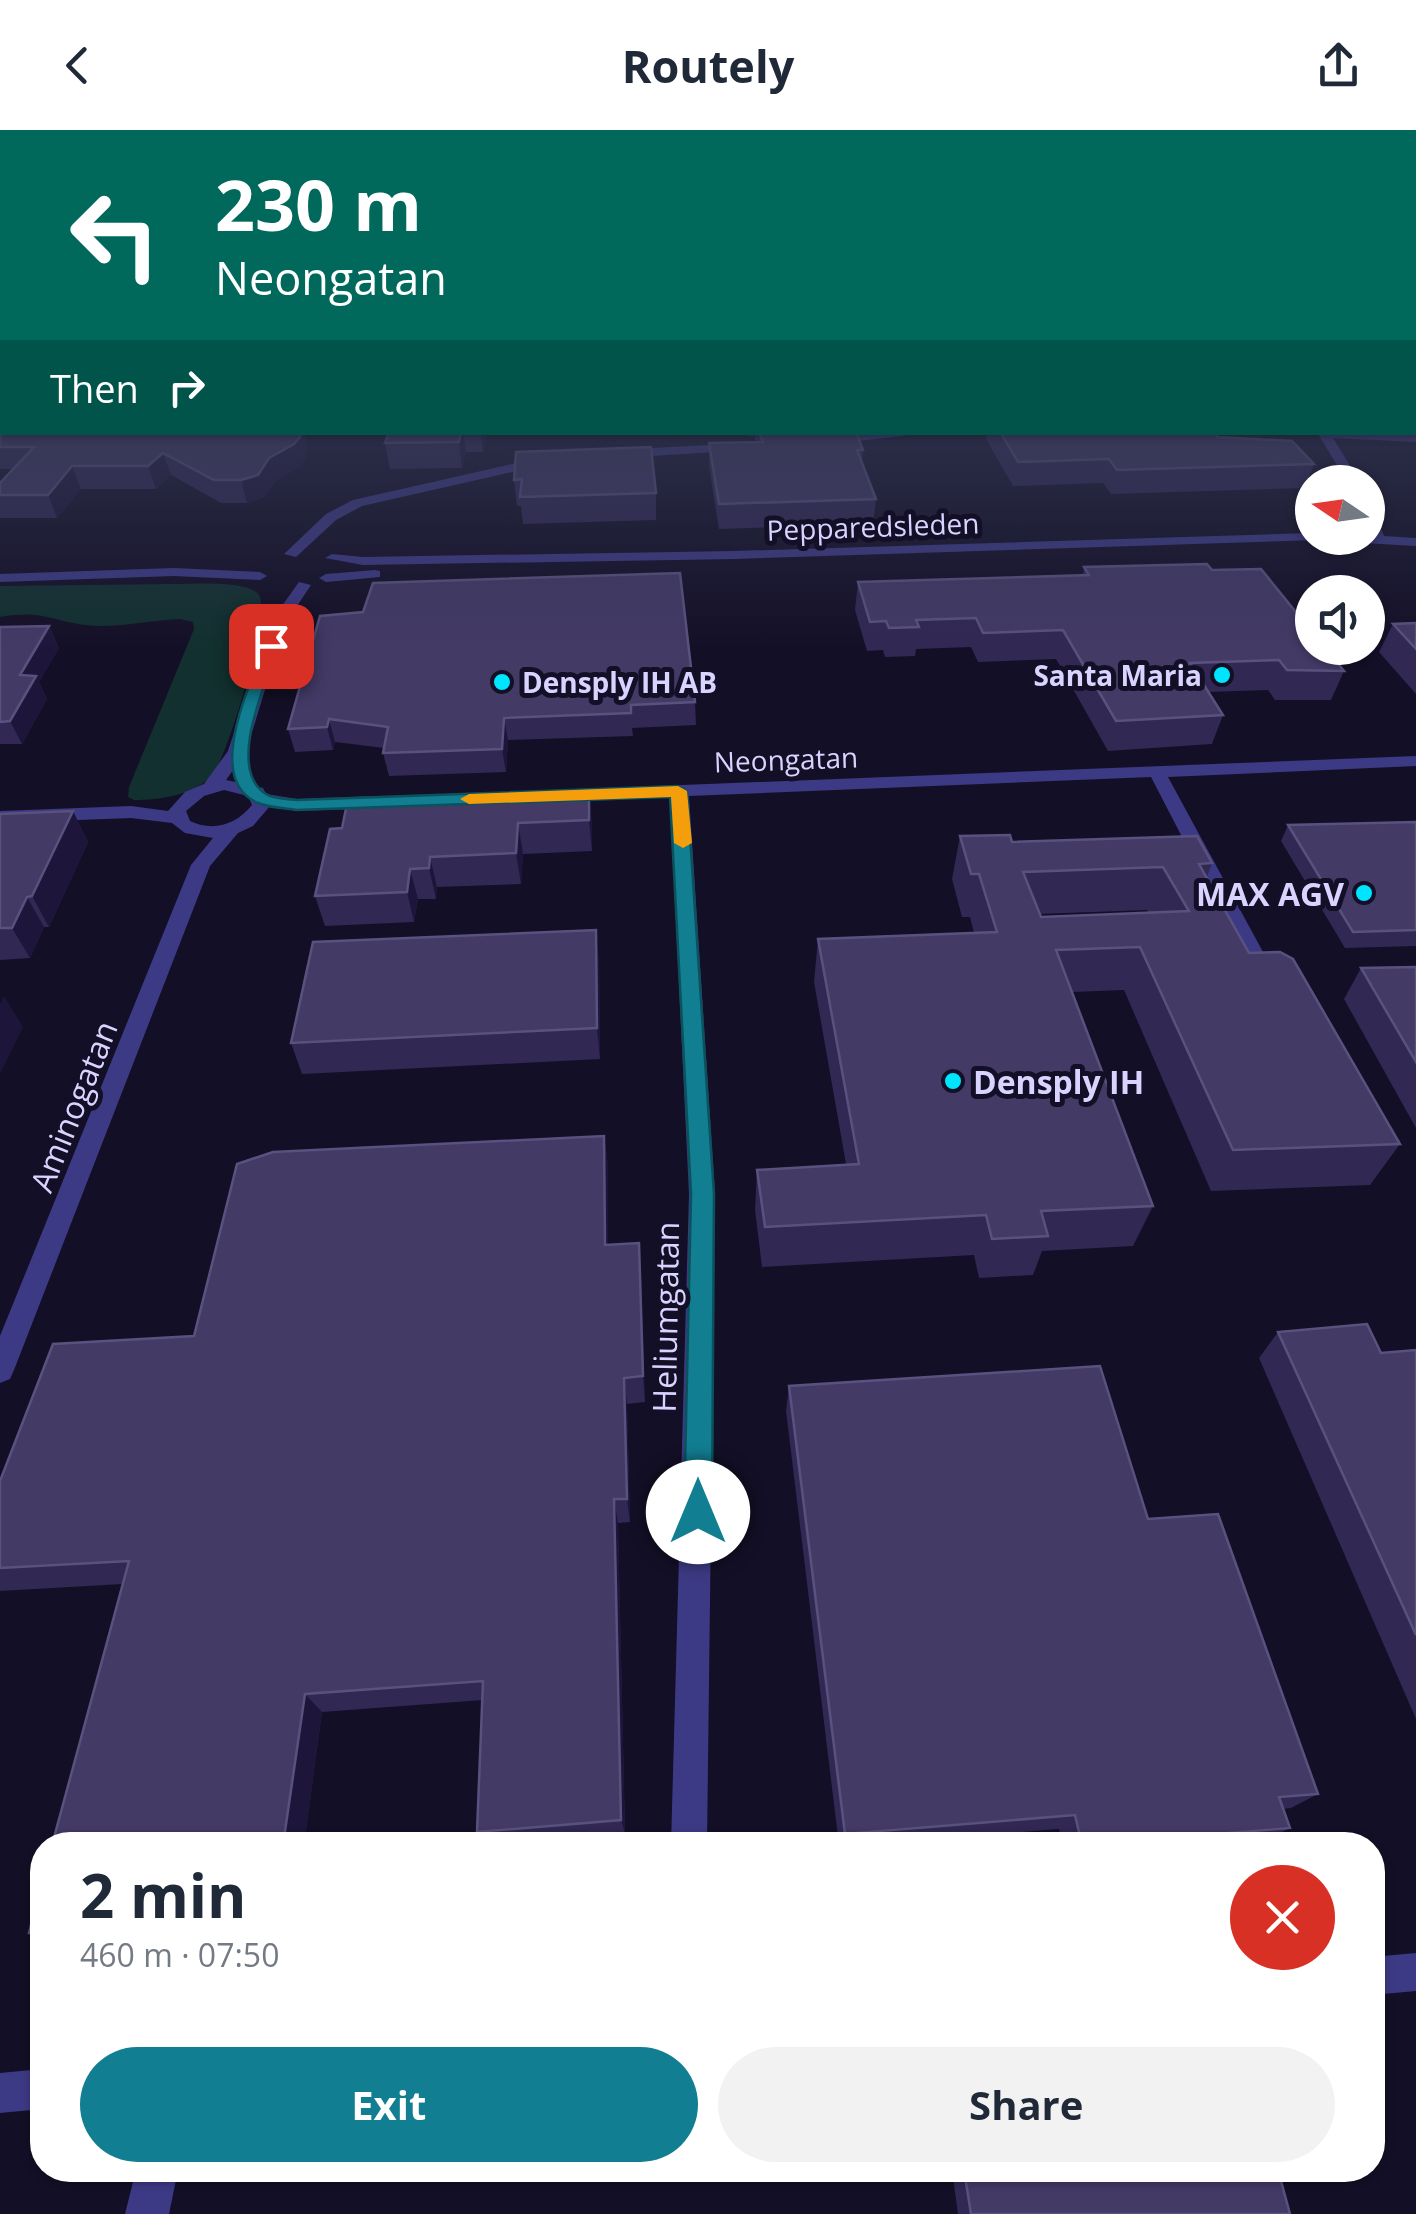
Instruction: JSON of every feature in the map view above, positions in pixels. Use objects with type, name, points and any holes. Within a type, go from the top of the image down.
[{"type":"street","points":[[0,578],[174,572],[271,560],[291,554],[331,517],[358,504],[563,457]]},
{"type":"street","points":[[276,624],[333,578],[336,568],[315,534]]},
{"type":"street","name":"Pepparedsleden","points":[[174,572],[269,586],[304,585],[333,578],[734,556],[1295,538]]},
{"type":"street","points":[[1385,540],[1416,542]]},
{"type":"street","name":"Pepparedsleden","points":[[291,554],[734,556]]},
{"type":"street","points":[[271,560],[261,568],[269,586],[276,624]]},
{"type":"street","points":[[0,817],[131,812],[189,797],[210,787],[237,752],[276,624],[304,585]]},
{"type":"street","points":[[237,752],[254,801]]},
{"type":"street","name":"Neongatan","points":[[534,796],[1416,761]]},
{"type":"street","points":[[1157,772],[1264,974]]},
{"type":"street","points":[[210,787],[254,801],[297,805],[402,802]]},
{"type":"street","name":"Heliumgatan","points":[[678,791],[702,1194],[689,1832]]},
{"type":"street","points":[[189,797],[181,804],[183,823],[201,865]]},
{"type":"street","points":[[131,812],[208,832],[232,828],[254,801]]},
{"type":"street","name":"Aminogatan","points":[[0,1370],[129,1055],[201,865],[232,828]]},
{"type":"street","points":[[1385,1975],[1416,1972]]},
{"type":"street","points":[[0,2093],[30,2090]]},
{"type":"street","points":[[147,2214],[154,2182]]},
{"type":"green space","points":[[220,584],[253,590],[259,595],[261,607],[254,655],[220,762],[197,787],[166,797],[134,800],[128,797],[129,787],[194,629],[193,622],[180,619],[96,626],[35,615],[0,617],[0,586]]},
{"type":"building","points":[[25,456],[159,456],[148,466],[72,466],[48,495],[0,495],[0,483]]},
{"type":"building","points":[[169,456],[272,456],[258,475],[241,480],[214,480]]},
{"type":"building","points":[[516,456],[652,456],[656,493],[520,497],[522,479],[514,480]]},
{"type":"building","points":[[711,456],[859,456],[876,499],[719,504]]},
{"type":"building","points":[[1015,456],[1307,456],[1314,464],[1117,470],[1109,459],[1018,462]]},
{"type":"building","points":[[1207,564],[1212,570],[1261,569],[1295,611],[1295,665],[1339,665],[1344,671],[1287,670],[1279,660],[1190,663],[1223,715],[1116,721],[1063,630],[983,633],[976,618],[916,620],[919,627],[889,628],[886,621],[870,622],[858,582],[1089,575],[1084,567]]},
{"type":"building","name":"Densply IH AB","points":[[680,573],[695,702],[631,705],[631,713],[504,718],[502,749],[383,753],[388,727],[329,719],[327,727],[288,729],[320,616],[363,612],[373,583]]},
{"type":"building","points":[[1416,623],[1416,649],[1393,624]]},
{"type":"building","points":[[49,626],[20,675],[36,676],[10,721],[0,722],[0,627]]},
{"type":"building","points":[[589,790],[589,820],[518,823],[516,853],[430,857],[429,868],[410,869],[407,892],[315,896],[330,829],[342,828],[348,799]]},
{"type":"building","points":[[73,811],[32,896],[27,897],[12,928],[0,928],[0,814]]},
{"type":"building","name":"MAX AGV","points":[[1416,822],[1416,930],[1353,932],[1288,825]]},
{"type":"building","name":"Densply IH","points":[[1010,835],[1012,842],[1197,836],[1212,863],[1199,864],[1249,953],[1280,952],[1293,959],[1400,1144],[1233,1150],[1140,947],[1056,950],[1153,1206],[1041,1211],[1048,1236],[992,1239],[986,1215],[765,1227],[757,1170],[859,1164],[818,939],[997,932],[979,874],[971,874],[960,836]],"holes":[[[1163,867],[1189,911],[1041,917],[1023,872]]]},
{"type":"building","points":[[596,930],[597,1028],[291,1043],[313,942]]},
{"type":"building","points":[[1416,967],[1416,1062],[1361,968]]},
{"type":"building","points":[[604,1136],[605,1245],[639,1243],[643,1376],[624,1378],[627,1499],[614,1499],[621,1820],[477,1832],[483,1681],[305,1694],[285,1832],[56,1832],[129,1561],[0,1568],[0,1481],[53,1344],[194,1336],[237,1164],[273,1152]]},
{"type":"building","points":[[1367,1324],[1381,1353],[1416,1350],[1416,1635],[1278,1332]]},
{"type":"building","points":[[1100,1366],[1148,1519],[1218,1514],[1318,1794],[1279,1797],[1290,1828],[1241,1832],[1079,1832],[1075,1815],[845,1832],[789,1386]]},
{"type":"building","points":[[966,2182],[1281,2182],[1290,2214],[971,2214]]},
{"type":"slow traffic","points":[[469,799],[678,791],[683,843]]},
{"type":"place","name":"Santa Maria","points":[[1222,675]]},
{"type":"place","name":"Densply IH AB","points":[[502,682]]},
{"type":"place","name":"MAX AGV","points":[[1364,893]]},
{"type":"place","name":"Densply IH","points":[[953,1081]]},
{"type":"route","points":[[271,646],[237,752],[242,777],[261,799],[297,805],[678,791],[696,1032],[702,1194],[698,1512]]}]
